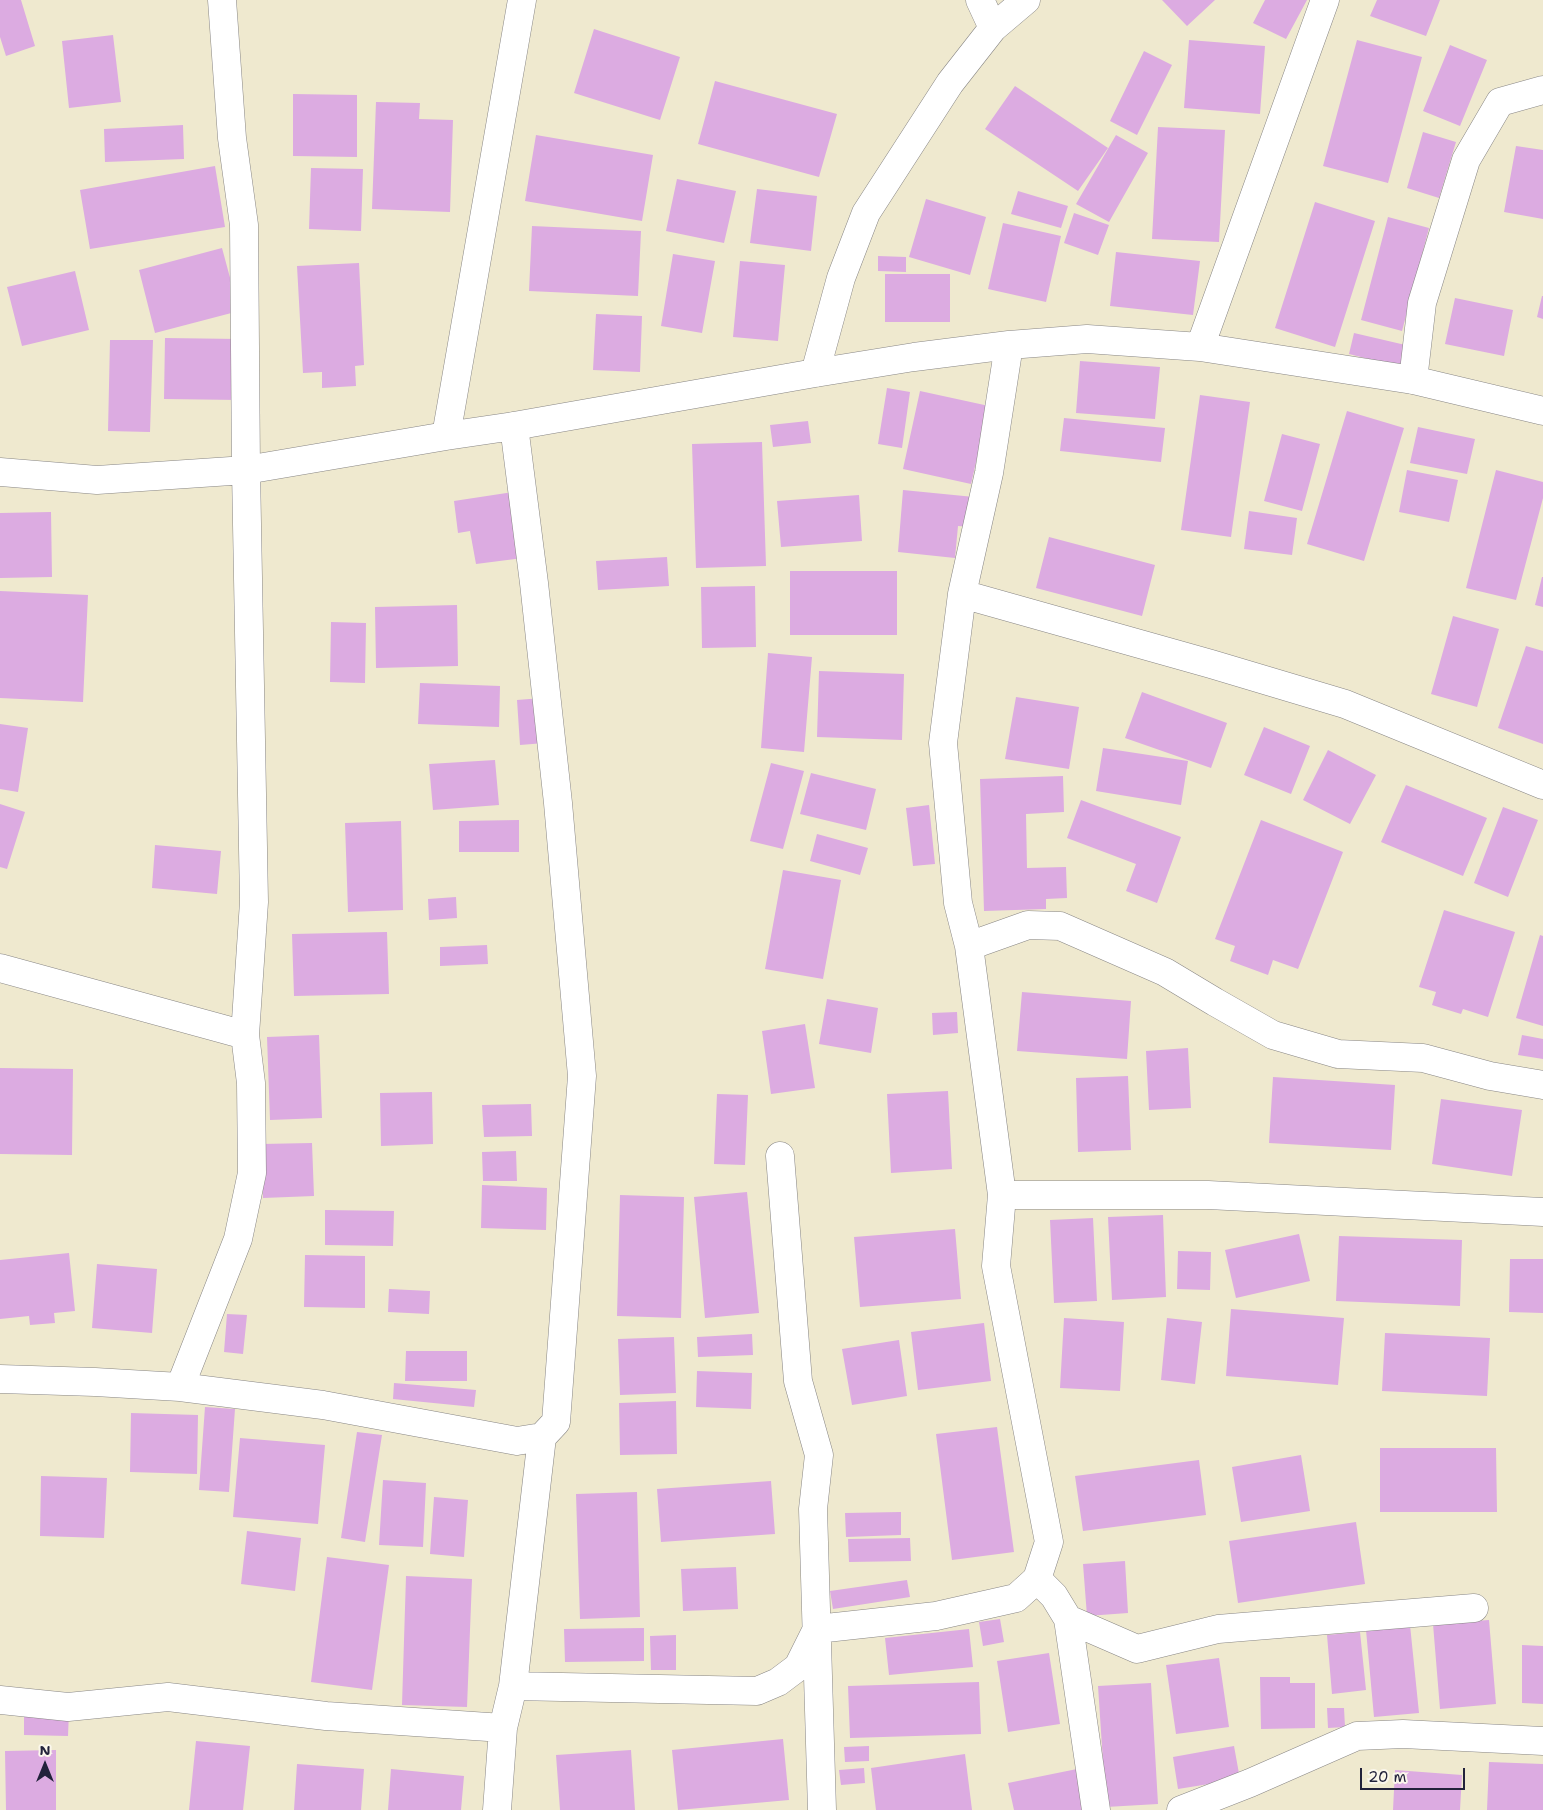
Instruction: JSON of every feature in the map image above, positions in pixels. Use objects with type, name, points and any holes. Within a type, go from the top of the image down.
[{"type":"street","points":[[180,1387],[238,1239],[252,1173],[251,1082],[245,1035],[254,902],[246,470],[244,225],[232,138],[222,0]]},
{"type":"street","points":[[446,436],[522,0]]},
{"type":"street","points":[[980,0],[993,28]]},
{"type":"street","points":[[815,373],[841,278],[866,213],[950,83],[993,28],[1026,0]]},
{"type":"street","points":[[1200,347],[1325,0]]},
{"type":"street","points":[[1413,380],[1422,303],[1466,160],[1500,102],[1543,90]]},
{"type":"street","points":[[0,472],[97,480],[246,470],[914,357],[1010,345],[1087,339],[1200,347],[1413,380],[1543,411]]},
{"type":"street","points":[[817,1629],[945,1614],[1016,1598],[1037,1579],[1049,1542],[996,1266],[1002,1195],[969,946],[958,904],[943,743],[962,594],[989,473],[1010,345]]},
{"type":"street","points":[[497,1810],[503,1728],[513,1686],[542,1437],[556,1422],[582,1076],[555,774],[514,426]]},
{"type":"street","points":[[962,594],[1345,704],[1543,785]]},
{"type":"street","points":[[969,946],[1028,926],[1060,926],[1165,972],[1273,1035],[1338,1054],[1424,1058],[1490,1076],[1543,1085]]},
{"type":"street","points":[[0,968],[245,1035]]},
{"type":"street","points":[[780,1156],[798,1381],[819,1455],[813,1509],[822,1810]]},
{"type":"street","points":[[1002,1195],[1208,1195],[1543,1212]]},
{"type":"street","points":[[0,1379],[180,1387],[323,1405],[517,1441],[542,1437]]},
{"type":"street","points":[[1037,1579],[1054,1596],[1068,1619],[1096,1810]]},
{"type":"street","points":[[1068,1619],[1137,1649],[1218,1629],[1474,1608]]},
{"type":"street","points":[[513,1686],[757,1691],[778,1682],[798,1667],[817,1629]]},
{"type":"street","points":[[0,1700],[68,1707],[168,1696],[326,1716],[503,1728]]},
{"type":"street","points":[[1181,1810],[1250,1783],[1357,1736],[1403,1734],[1543,1741]]},
{"type":"building","points":[[0,0],[21,0],[35,46],[6,56],[0,37]]},
{"type":"building","points":[[1162,0],[1215,0],[1187,26]]},
{"type":"building","points":[[1265,0],[1307,0],[1286,39],[1253,23]]},
{"type":"building","points":[[1377,0],[1440,0],[1426,36],[1370,16]]},
{"type":"building","points":[[594,29],[680,57],[660,120],[574,93]]},
{"type":"building","points":[[113,35],[121,102],[69,108],[62,41]]},
{"type":"building","points":[[1189,40],[1265,46],[1260,114],[1184,108]]},
{"type":"building","points":[[1357,40],[1422,57],[1388,183],[1323,166]]},
{"type":"building","points":[[1450,45],[1487,60],[1460,126],[1423,111]]},
{"type":"building","points":[[1144,51],[1172,65],[1137,135],[1110,121]]},
{"type":"building","points":[[715,81],[837,114],[819,177],[698,144]]},
{"type":"building","points":[[1015,86],[1108,148],[1078,191],[985,129]]},
{"type":"building","points":[[293,94],[357,95],[357,157],[293,156]]},
{"type":"building","points":[[376,102],[420,103],[419,119],[453,120],[450,212],[372,209]]},
{"type":"building","points":[[183,125],[184,159],[105,162],[104,129]]},
{"type":"building","points":[[1158,127],[1225,130],[1219,242],[1152,239]]},
{"type":"building","points":[[1423,132],[1456,142],[1439,198],[1407,188]]},
{"type":"building","points":[[536,135],[653,155],[642,221],[525,201]]},
{"type":"building","points":[[1116,135],[1148,153],[1109,222],[1076,204]]},
{"type":"building","points":[[1516,146],[1543,150],[1543,219],[1504,212]]},
{"type":"building","points":[[215,166],[225,227],[90,249],[80,190]]},
{"type":"building","points":[[311,168],[363,169],[361,231],[309,229]]},
{"type":"building","points":[[677,179],[736,191],[724,243],[666,231]]},
{"type":"building","points":[[757,189],[817,196],[811,251],[750,243]]},
{"type":"building","points":[[1018,191],[1068,206],[1061,228],[1011,214]]},
{"type":"building","points":[[926,199],[986,217],[970,275],[909,257]]},
{"type":"building","points":[[1315,202],[1375,221],[1335,347],[1275,328]]},
{"type":"building","points":[[1074,213],[1109,225],[1098,255],[1064,243]]},
{"type":"building","points":[[1388,217],[1429,228],[1402,331],[1361,320]]},
{"type":"building","points":[[1003,223],[1061,236],[1046,302],[988,289]]},
{"type":"building","points":[[532,226],[641,231],[638,296],[529,291]]},
{"type":"building","points":[[222,248],[239,311],[155,333],[139,270]]},
{"type":"building","points":[[1116,252],[1200,261],[1193,315],[1110,306]]},
{"type":"building","points":[[673,254],[715,261],[702,333],[661,326]]},
{"type":"building","points":[[878,256],[906,257],[906,272],[878,271]]},
{"type":"building","points":[[740,261],[785,265],[778,341],[733,337]]},
{"type":"building","points":[[359,263],[364,365],[355,366],[356,386],[322,388],[322,372],[303,373],[297,266]]},
{"type":"building","points":[[75,271],[89,330],[22,346],[7,287]]},
{"type":"building","points":[[885,274],[950,274],[950,322],[885,322]]},
{"type":"building","points":[[1543,296],[1543,319],[1537,317]]},
{"type":"building","points":[[1455,298],[1513,310],[1504,356],[1445,344]]},
{"type":"building","points":[[596,314],[642,316],[640,372],[593,370]]},
{"type":"building","points":[[1354,333],[1414,347],[1408,369],[1349,354]]},
{"type":"building","points":[[165,338],[239,339],[239,400],[164,399]]},
{"type":"building","points":[[110,340],[153,340],[150,432],[108,431]]},
{"type":"building","points":[[1080,361],[1160,367],[1155,419],[1076,413]]},
{"type":"building","points":[[887,388],[910,392],[902,448],[878,444]]},
{"type":"building","points":[[920,391],[989,406],[971,484],[903,469]]},
{"type":"building","points":[[1200,395],[1250,402],[1231,537],[1181,530]]},
{"type":"building","points":[[1347,411],[1404,428],[1364,561],[1307,544]]},
{"type":"building","points":[[1064,418],[1165,428],[1161,462],[1060,451]]},
{"type":"building","points":[[808,421],[811,443],[773,447],[770,425]]},
{"type":"building","points":[[1418,427],[1475,439],[1467,474],[1410,463]]},
{"type":"building","points":[[1282,434],[1320,444],[1302,511],[1264,501]]},
{"type":"building","points":[[762,442],[766,566],[696,568],[692,444]]},
{"type":"building","points":[[1407,470],[1458,480],[1449,522],[1399,512]]},
{"type":"building","points":[[1496,470],[1543,482],[1543,498],[1516,600],[1466,588]]},
{"type":"building","points":[[903,490],[974,497],[971,527],[958,526],[955,558],[898,552]]},
{"type":"building","points":[[513,492],[523,558],[476,564],[470,531],[458,533],[454,501]]},
{"type":"building","points":[[859,495],[862,541],[781,547],[777,501]]},
{"type":"building","points":[[1249,511],[1297,518],[1292,555],[1244,549]]},
{"type":"building","points":[[51,512],[52,577],[0,578],[0,513]]},
{"type":"building","points":[[1049,537],[1155,565],[1142,616],[1036,588]]},
{"type":"building","points":[[667,557],[669,586],[598,590],[596,561]]},
{"type":"building","points":[[790,571],[897,571],[897,635],[790,635]]},
{"type":"building","points":[[1543,577],[1543,607],[1535,605]]},
{"type":"building","points":[[755,586],[756,647],[702,648],[701,587]]},
{"type":"building","points":[[0,591],[88,595],[83,702],[0,698]]},
{"type":"building","points":[[457,605],[458,666],[376,668],[375,607]]},
{"type":"building","points":[[1453,616],[1499,629],[1477,707],[1431,694]]},
{"type":"building","points":[[331,622],[366,623],[365,683],[330,682]]},
{"type":"building","points":[[1526,646],[1543,651],[1543,744],[1498,728]]},
{"type":"building","points":[[768,653],[812,657],[804,752],[761,748]]},
{"type":"building","points":[[819,671],[904,674],[902,740],[817,737]]},
{"type":"building","points":[[420,683],[500,686],[499,727],[418,724]]},
{"type":"building","points":[[1142,692],[1227,723],[1211,768],[1125,738]]},
{"type":"building","points":[[1016,697],[1079,707],[1069,769],[1005,759]]},
{"type":"building","points":[[542,698],[545,743],[520,745],[517,700]]},
{"type":"building","points":[[0,724],[28,728],[18,792],[0,789]]},
{"type":"building","points":[[1264,727],[1310,746],[1291,794],[1244,775]]},
{"type":"building","points":[[1103,748],[1188,761],[1181,805],[1096,791]]},
{"type":"building","points":[[1328,750],[1376,775],[1350,824],[1303,800]]},
{"type":"building","points":[[495,760],[499,805],[433,810],[429,764]]},
{"type":"building","points":[[771,763],[804,771],[783,849],[750,841]]},
{"type":"building","points":[[811,773],[876,789],[866,830],[800,814]]},
{"type":"building","points":[[1063,776],[1064,812],[1026,814],[1027,868],[1066,867],[1067,898],[1046,899],[1046,909],[984,911],[980,779]]},
{"type":"building","points":[[1406,785],[1487,818],[1463,876],[1381,842]]},
{"type":"building","points":[[1081,800],[1181,837],[1157,903],[1126,891],[1136,864],[1067,838]]},
{"type":"building","points":[[0,804],[25,812],[7,869],[0,867]]},
{"type":"building","points":[[929,805],[935,864],[913,866],[906,808]]},
{"type":"building","points":[[1503,807],[1538,820],[1508,897],[1474,883]]},
{"type":"building","points":[[519,820],[519,852],[459,852],[459,821]]},
{"type":"building","points":[[1261,820],[1343,852],[1298,969],[1273,960],[1268,975],[1230,961],[1235,946],[1215,939]]},
{"type":"building","points":[[401,821],[403,910],[348,912],[345,823]]},
{"type":"building","points":[[817,834],[868,848],[860,875],[810,861]]},
{"type":"building","points":[[155,845],[221,851],[217,894],[152,888]]},
{"type":"building","points":[[783,870],[841,880],[823,979],[765,969]]},
{"type":"building","points":[[456,897],[457,918],[429,920],[428,899]]},
{"type":"building","points":[[1444,910],[1515,932],[1488,1017],[1463,1009],[1461,1014],[1432,1005],[1436,992],[1419,987]]},
{"type":"building","points":[[387,932],[389,994],[294,996],[292,934]]},
{"type":"building","points":[[1540,935],[1543,936],[1543,1026],[1516,1018]]},
{"type":"building","points":[[487,945],[488,964],[440,966],[440,947]]},
{"type":"building","points":[[1022,992],[1131,1001],[1127,1059],[1017,1051]]},
{"type":"building","points":[[827,999],[878,1008],[871,1053],[819,1044]]},
{"type":"building","points":[[957,1012],[958,1033],[933,1035],[932,1013]]},
{"type":"building","points":[[805,1024],[815,1088],[771,1094],[762,1031]]},
{"type":"building","points":[[319,1035],[322,1118],[270,1120],[267,1037]]},
{"type":"building","points":[[1522,1035],[1543,1039],[1543,1059],[1518,1055]]},
{"type":"building","points":[[1188,1048],[1191,1108],[1149,1110],[1146,1051]]},
{"type":"building","points":[[0,1068],[73,1069],[72,1155],[0,1154]]},
{"type":"building","points":[[1128,1076],[1131,1150],[1078,1152],[1076,1078]]},
{"type":"building","points":[[1273,1077],[1395,1085],[1391,1150],[1269,1143]]},
{"type":"building","points":[[948,1091],[952,1169],[891,1173],[887,1094]]},
{"type":"building","points":[[432,1092],[433,1144],[381,1146],[380,1093]]},
{"type":"building","points":[[717,1094],[748,1095],[745,1165],[714,1164]]},
{"type":"building","points":[[1441,1099],[1522,1110],[1512,1176],[1432,1164]]},
{"type":"building","points":[[531,1104],[532,1136],[484,1137],[482,1105]]},
{"type":"building","points":[[312,1143],[314,1196],[263,1198],[261,1144]]},
{"type":"building","points":[[516,1151],[517,1181],[483,1181],[482,1152]]},
{"type":"building","points":[[482,1185],[547,1188],[546,1230],[481,1228]]},
{"type":"building","points":[[747,1192],[759,1313],[705,1318],[694,1197]]},
{"type":"building","points":[[620,1195],[684,1197],[681,1318],[617,1316]]},
{"type":"building","points":[[325,1210],[394,1211],[393,1246],[325,1245]]},
{"type":"building","points":[[1163,1215],[1166,1297],[1112,1300],[1108,1217]]},
{"type":"building","points":[[1093,1218],[1097,1301],[1054,1303],[1050,1220]]},
{"type":"building","points":[[955,1229],[961,1299],[860,1307],[854,1237]]},
{"type":"building","points":[[1299,1234],[1310,1281],[1236,1298],[1225,1250]]},
{"type":"building","points":[[1339,1236],[1462,1240],[1460,1306],[1336,1301]]},
{"type":"building","points":[[1178,1251],[1211,1252],[1210,1290],[1177,1289]]},
{"type":"building","points":[[69,1253],[75,1311],[54,1313],[55,1323],[30,1325],[29,1316],[0,1319],[0,1260]]},
{"type":"building","points":[[305,1255],[365,1256],[365,1308],[304,1307]]},
{"type":"building","points":[[1510,1259],[1543,1259],[1543,1313],[1509,1312]]},
{"type":"building","points":[[97,1264],[157,1269],[152,1333],[92,1328]]},
{"type":"building","points":[[389,1289],[430,1291],[429,1314],[388,1312]]},
{"type":"building","points":[[1231,1309],[1344,1318],[1338,1385],[1226,1376]]},
{"type":"building","points":[[227,1314],[247,1315],[243,1354],[224,1352]]},
{"type":"building","points":[[1064,1318],[1124,1322],[1120,1391],[1060,1388]]},
{"type":"building","points":[[1167,1318],[1202,1322],[1195,1384],[1161,1380]]},
{"type":"building","points":[[984,1323],[991,1381],[918,1390],[911,1332]]},
{"type":"building","points":[[1385,1333],[1490,1338],[1487,1396],[1382,1391]]},
{"type":"building","points":[[752,1334],[753,1355],[698,1357],[697,1337]]},
{"type":"building","points":[[674,1337],[676,1393],[620,1395],[618,1339]]},
{"type":"building","points":[[899,1340],[907,1396],[852,1405],[842,1349]]},
{"type":"building","points":[[406,1351],[467,1351],[467,1381],[405,1381]]},
{"type":"building","points":[[697,1371],[752,1373],[751,1409],[696,1407]]},
{"type":"building","points":[[394,1383],[476,1390],[474,1407],[393,1399]]},
{"type":"building","points":[[676,1401],[677,1454],[620,1455],[619,1403]]},
{"type":"building","points":[[205,1407],[235,1409],[229,1492],[199,1490]]},
{"type":"building","points":[[131,1413],[198,1415],[197,1474],[130,1472]]},
{"type":"building","points":[[997,1427],[1014,1552],[952,1560],[936,1434]]},
{"type":"building","points":[[357,1432],[382,1435],[365,1542],[341,1538]]},
{"type":"building","points":[[240,1438],[325,1445],[318,1524],[233,1517]]},
{"type":"building","points":[[1380,1448],[1496,1448],[1497,1512],[1380,1512]]},
{"type":"building","points":[[1301,1455],[1310,1511],[1241,1522],[1232,1467]]},
{"type":"building","points":[[1199,1460],[1206,1515],[1083,1531],[1075,1476]]},
{"type":"building","points":[[41,1476],[107,1478],[104,1538],[40,1536]]},
{"type":"building","points":[[383,1480],[426,1483],[423,1547],[379,1545]]},
{"type":"building","points":[[771,1481],[775,1534],[661,1542],[657,1489]]},
{"type":"building","points":[[637,1492],[640,1617],[580,1619],[576,1494]]},
{"type":"building","points":[[434,1497],[468,1500],[464,1557],[430,1554]]},
{"type":"building","points":[[901,1512],[901,1535],[846,1537],[845,1513]]},
{"type":"building","points":[[1356,1522],[1365,1584],[1238,1603],[1229,1541]]},
{"type":"building","points":[[247,1531],[301,1538],[295,1591],[241,1584]]},
{"type":"building","points":[[910,1538],[911,1561],[849,1562],[848,1539]]},
{"type":"building","points":[[327,1557],[389,1565],[372,1690],[311,1682]]},
{"type":"building","points":[[1125,1561],[1128,1613],[1087,1616],[1083,1564]]},
{"type":"building","points":[[736,1567],[738,1609],[683,1611],[681,1569]]},
{"type":"building","points":[[406,1576],[472,1579],[467,1707],[402,1705]]},
{"type":"building","points":[[907,1580],[910,1597],[833,1609],[830,1591]]},
{"type":"building","points":[[1000,1619],[1004,1642],[983,1646],[979,1622]]},
{"type":"building","points":[[1489,1620],[1496,1704],[1440,1709],[1433,1624]]},
{"type":"building","points":[[1410,1625],[1419,1713],[1374,1717],[1366,1630]]},
{"type":"building","points":[[644,1628],[644,1661],[565,1662],[564,1629]]},
{"type":"building","points":[[969,1629],[973,1667],[889,1675],[885,1638]]},
{"type":"building","points":[[1360,1632],[1366,1690],[1332,1694],[1327,1635]]},
{"type":"building","points":[[676,1635],[676,1670],[651,1670],[650,1636]]},
{"type":"building","points":[[1522,1645],[1543,1646],[1543,1704],[1522,1703]]},
{"type":"building","points":[[1049,1653],[1060,1724],[1008,1732],[997,1661]]},
{"type":"building","points":[[1219,1658],[1229,1727],[1176,1734],[1166,1665]]},
{"type":"building","points":[[1260,1677],[1290,1677],[1290,1683],[1315,1683],[1315,1728],[1261,1729]]},
{"type":"building","points":[[979,1682],[981,1734],[850,1738],[848,1686]]},
{"type":"building","points":[[1151,1683],[1158,1804],[1106,1807],[1098,1686]]},
{"type":"building","points":[[1327,1708],[1344,1708],[1345,1727],[1328,1728]]},
{"type":"building","points":[[24,1710],[69,1711],[68,1736],[24,1735]]},
{"type":"building","points":[[783,1739],[789,1800],[678,1810],[672,1750]]},
{"type":"building","points":[[196,1741],[250,1746],[243,1810],[189,1810]]},
{"type":"building","points":[[869,1746],[869,1761],[845,1762],[844,1747]]},
{"type":"building","points":[[1234,1746],[1240,1779],[1178,1789],[1173,1757]]},
{"type":"building","points":[[56,1750],[56,1810],[6,1810],[5,1751]]},
{"type":"building","points":[[631,1750],[635,1810],[560,1810],[556,1755]]},
{"type":"building","points":[[965,1754],[972,1810],[876,1810],[871,1768]]},
{"type":"building","points":[[1489,1762],[1543,1764],[1543,1810],[1487,1810]]},
{"type":"building","points":[[297,1764],[364,1769],[361,1810],[294,1810]]},
{"type":"building","points":[[864,1768],[865,1783],[841,1785],[839,1770]]},
{"type":"building","points":[[391,1769],[464,1776],[461,1810],[388,1810]]},
{"type":"building","points":[[1077,1769],[1086,1810],[1014,1810],[1008,1783]]},
{"type":"building","points":[[1395,1770],[1462,1775],[1460,1810],[1393,1810]]}]
